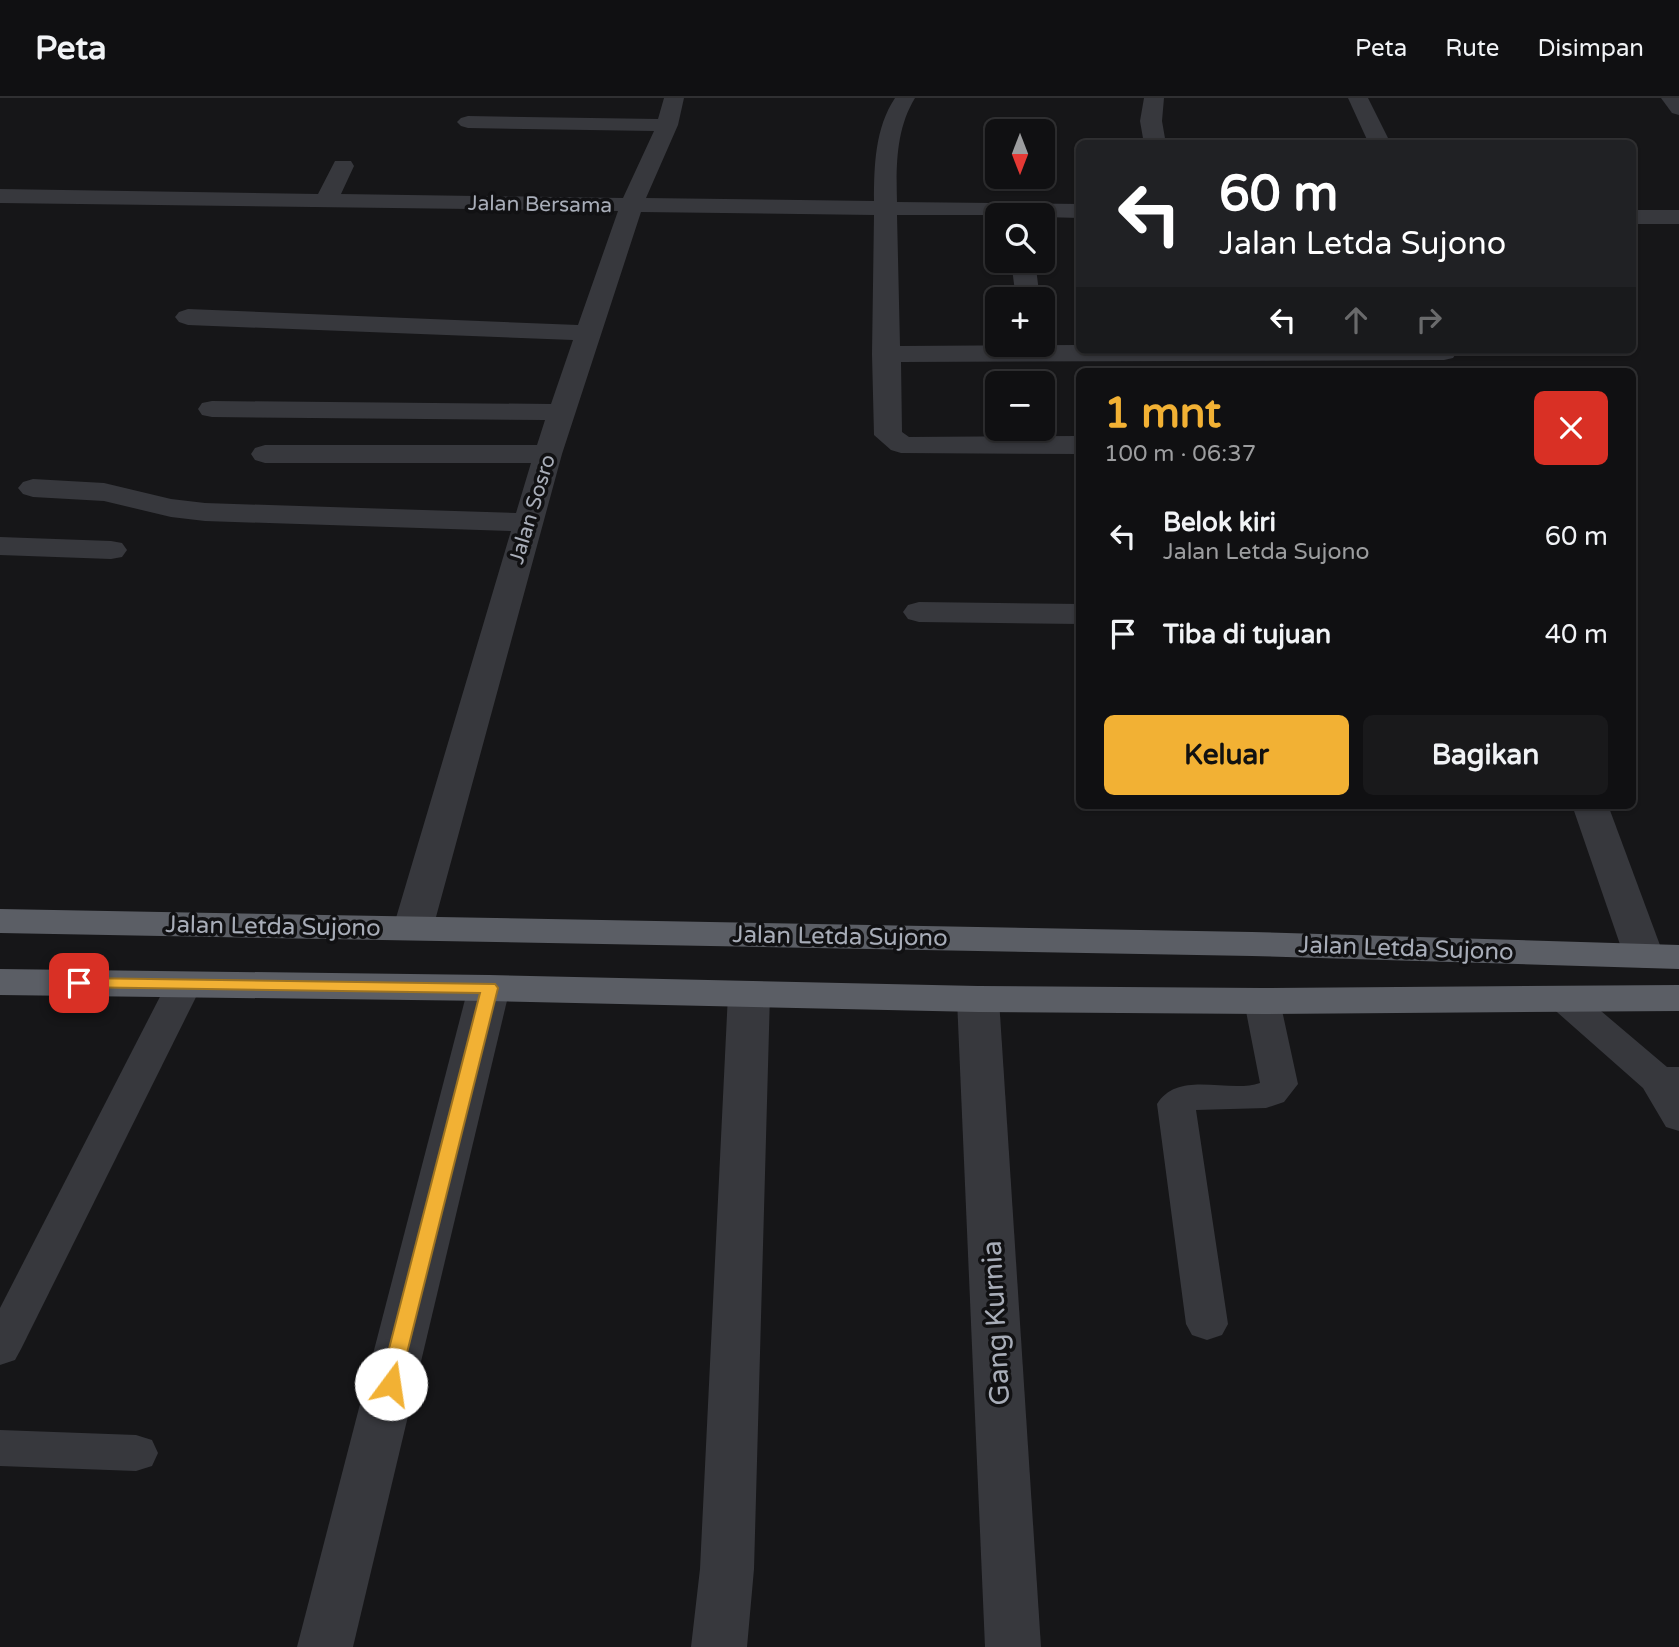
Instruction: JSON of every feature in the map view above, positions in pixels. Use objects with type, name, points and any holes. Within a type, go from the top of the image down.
[{"type":"highway","name":"Jalan Letda Sujono","points":[[0,921],[1252,944],[1662,956]]},
{"type":"highway","points":[[1252,944],[1262,1001]]},
{"type":"highway","name":"Jalan Letda Sujono","points":[[0,982],[489,988],[978,999],[1262,1001],[1679,998]]},
{"type":"street","points":[[905,98],[896,112],[885,161],[885,354],[888,435],[894,441],[914,446],[1076,445]]},
{"type":"street","points":[[1154,98],[1151,121],[1154,140]]},
{"type":"street","points":[[1358,98],[1378,140]]},
{"type":"street","points":[[1671,98],[1679,109]]},
{"type":"street","points":[[468,122],[670,111]]},
{"type":"street","name":"Jalan Sosro","points":[[414,928],[548,454],[631,206],[670,111]]},
{"type":"street","points":[[326,201],[343,166]]},
{"type":"street","name":"Jalan Bersama","points":[[0,196],[985,212]]},
{"type":"street","name":"Jalan Bersama","points":[[1055,215],[1076,217]]},
{"type":"street","points":[[1636,216],[1679,217]]},
{"type":"street","points":[[188,317],[589,333]]},
{"type":"street","points":[[885,354],[1446,358]]},
{"type":"street","points":[[212,409],[562,412]]},
{"type":"street","points":[[265,454],[548,454]]},
{"type":"street","points":[[33,488],[104,492],[171,508],[205,512],[527,522]]},
{"type":"street","points":[[0,546],[111,550]]},
{"type":"street","points":[[919,612],[1076,614]]},
{"type":"street","points":[[1592,809],[1662,956]]},
{"type":"street","points":[[325,1647],[489,988]]},
{"type":"street","points":[[719,1647],[727,1569],[749,994]]},
{"type":"street","name":"Gang Kurnia","points":[[978,999],[1013,1647]]},
{"type":"lane","points":[[0,1349],[184,985]]},
{"type":"lane","points":[[1562,997],[1668,1079],[1679,1118]]},
{"type":"lane","points":[[1207,1324],[1176,1104],[1185,1098],[1267,1096],[1275,1091],[1279,1084],[1262,1001]]},
{"type":"lane","points":[[0,1448],[136,1453]]},
{"type":"route","points":[[79,983],[489,988],[391,1384]]}]
